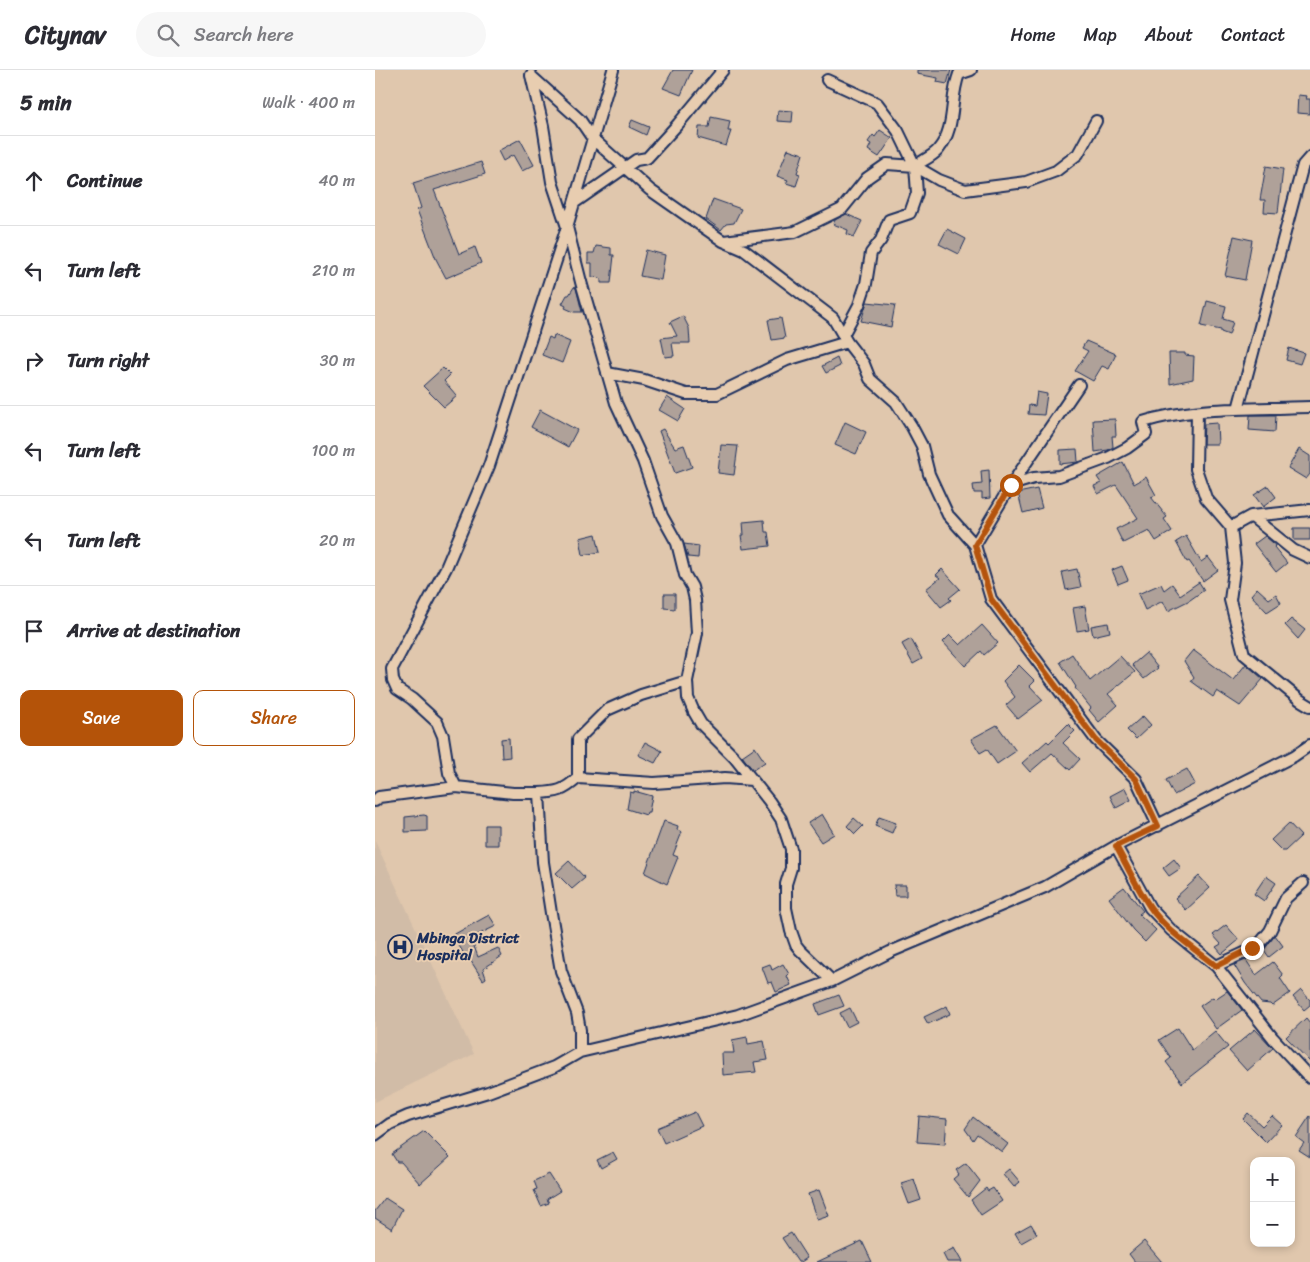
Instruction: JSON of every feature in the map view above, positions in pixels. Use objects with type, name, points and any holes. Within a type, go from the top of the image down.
[{"type":"street","points":[[456,787],[449,773],[443,736],[437,722],[412,699],[397,689],[393,680],[392,669],[446,568],[489,466],[567,227],[613,70]]},
{"type":"street","points":[[574,203],[636,160],[647,158],[723,70]]},
{"type":"street","points":[[915,166],[938,150],[952,124],[954,87],[959,74],[971,70]]},
{"type":"street","points":[[531,73],[580,120],[593,139],[650,190],[723,241],[744,250],[833,318],[863,364],[870,379],[895,402],[912,427],[922,446],[929,474],[948,514],[975,545],[991,599],[1096,740],[1136,779],[1158,826]]},
{"type":"street","points":[[531,73],[543,126],[552,182],[567,227],[616,403],[643,461],[662,516],[677,543],[685,575],[692,587],[695,600],[697,633],[687,681],[688,698],[701,724],[734,757],[781,819],[791,849],[791,868],[786,884],[787,908],[791,931],[796,945],[832,981]]},
{"type":"street","points":[[607,373],[644,380],[686,394],[717,394],[787,360],[845,339],[866,284],[871,253],[881,240],[889,220],[910,213],[917,193],[915,166],[898,131],[877,102],[827,80]]},
{"type":"street","points":[[723,241],[795,232],[842,209],[867,178],[887,164],[915,166],[939,180],[965,190],[1026,182],[1056,171],[1078,154],[1096,122]]},
{"type":"street","points":[[1238,409],[1303,165],[1310,157]]},
{"type":"street","points":[[975,545],[1011,485],[1079,385]]},
{"type":"street","points":[[1011,485],[1034,478],[1059,476],[1108,458],[1127,448],[1146,434],[1143,422],[1155,418],[1238,409],[1310,407]]},
{"type":"street","points":[[1197,412],[1196,470],[1206,498],[1231,527],[1235,563],[1229,600],[1244,654],[1310,706]]},
{"type":"street","points":[[1231,527],[1251,516],[1310,510]]},
{"type":"street","points":[[1251,516],[1293,550],[1310,558]]},
{"type":"street","points":[[578,778],[578,739],[607,710],[641,695],[687,681]]},
{"type":"street","points":[[375,1135],[390,1124],[408,1116],[488,1092],[554,1067],[580,1052],[738,1015],[832,981],[890,952],[1045,887],[1116,846],[1253,778],[1294,756],[1310,745]]},
{"type":"street","points":[[375,801],[379,797],[456,787],[513,793],[557,792],[566,788],[578,778],[653,783],[725,778],[752,780]]},
{"type":"street","points":[[539,793],[543,862],[551,913],[561,971],[577,1013],[580,1030],[580,1052]]},
{"type":"street","points":[[1116,846],[1150,908],[1171,930],[1216,966],[1273,1038],[1310,1078]]},
{"type":"street","points":[[1216,966],[1257,947],[1271,931],[1286,898],[1303,884]]},
{"type":"shaded area","name":"Mbinga District Hospital","points":[[375,841],[474,1054],[375,1102]]},
{"type":"building","points":[[673,70],[692,70],[681,95],[663,88]]},
{"type":"building","points":[[917,70],[951,70],[947,84],[937,82],[938,78],[917,74]]},
{"type":"building","points":[[1298,95],[1307,96],[1306,99],[1310,99],[1310,114],[1297,113]]},
{"type":"building","points":[[778,110],[793,111],[792,122],[777,121]]},
{"type":"building","points":[[711,117],[730,121],[728,131],[731,131],[726,146],[698,138],[699,127],[709,127]]},
{"type":"building","points":[[632,120],[649,127],[646,135],[629,127]]},
{"type":"building","points":[[880,130],[892,138],[879,157],[868,150],[871,144],[868,142]]},
{"type":"building","points":[[520,139],[534,165],[522,171],[513,155],[503,161],[498,151]]},
{"type":"building","points":[[788,149],[803,154],[797,173],[800,174],[796,186],[786,183],[788,180],[777,176]]},
{"type":"building","points":[[481,162],[485,174],[434,190],[459,254],[475,247],[481,263],[446,278],[436,259],[417,210],[421,208],[413,183]]},
{"type":"building","points":[[1266,166],[1283,169],[1278,213],[1264,212],[1265,200],[1260,200]]},
{"type":"building","points":[[713,199],[741,209],[734,223],[726,224],[721,230],[706,219]]},
{"type":"building","points":[[846,214],[862,221],[854,237],[847,234],[848,230],[833,224],[835,220]]},
{"type":"building","points":[[947,229],[966,239],[959,254],[939,244]]},
{"type":"building","points":[[1234,236],[1252,240],[1245,280],[1225,276]]},
{"type":"building","points":[[596,246],[611,248],[611,255],[614,255],[611,283],[601,283],[601,278],[592,277],[592,263],[588,263],[588,253],[594,253]]},
{"type":"building","points":[[646,250],[665,255],[661,280],[640,276]]},
{"type":"building","points":[[574,287],[576,288],[582,312],[574,312],[565,308],[566,306],[562,304]]},
{"type":"building","points":[[1207,301],[1226,306],[1223,319],[1233,322],[1229,335],[1221,332],[1221,330],[1201,326]]},
{"type":"building","points":[[867,302],[895,305],[891,327],[861,321]]},
{"type":"building","points":[[683,316],[689,328],[690,343],[672,343],[674,356],[665,357],[661,338],[677,336],[670,322]]},
{"type":"building","points":[[781,318],[785,338],[772,340],[768,320]]},
{"type":"building","points":[[554,335],[570,342],[562,363],[542,355],[549,337],[553,339]]},
{"type":"building","points":[[1086,341],[1116,354],[1109,369],[1102,366],[1093,381],[1075,371],[1088,351],[1082,348]]},
{"type":"building","points":[[1289,348],[1304,353],[1300,364],[1286,360]]},
{"type":"building","points":[[1169,353],[1185,353],[1185,355],[1194,356],[1193,379],[1170,384]]},
{"type":"building","points":[[837,358],[840,366],[826,373],[822,366]]},
{"type":"building","points":[[443,368],[450,375],[444,381],[457,396],[444,407],[423,386]]},
{"type":"building","points":[[1037,392],[1047,394],[1044,415],[1028,414],[1029,405],[1035,406]]},
{"type":"building","points":[[667,397],[685,409],[678,421],[659,410]]},
{"type":"building","points":[[540,410],[577,430],[568,447],[531,427]]},
{"type":"building","points":[[1250,415],[1276,415],[1275,432],[1249,430]]},
{"type":"building","points":[[1115,419],[1116,436],[1112,436],[1113,447],[1108,450],[1095,452],[1093,420]]},
{"type":"building","points":[[845,422],[866,432],[856,454],[835,445]]},
{"type":"building","points":[[1217,423],[1218,444],[1203,444],[1204,424]]},
{"type":"building","points":[[663,429],[675,448],[684,445],[692,467],[675,473],[659,431]]},
{"type":"building","points":[[721,445],[738,446],[734,475],[718,473]]},
{"type":"building","points":[[1077,449],[1078,462],[1060,464],[1060,450]]},
{"type":"building","points":[[1299,449],[1310,456],[1310,474],[1306,479],[1288,468]]},
{"type":"building","points":[[1123,462],[1134,484],[1146,477],[1156,495],[1151,497],[1167,517],[1164,519],[1172,531],[1156,541],[1149,530],[1123,543],[1116,529],[1138,518],[1116,485],[1098,494],[1094,486],[1101,483],[1097,477]]},
{"type":"building","points":[[989,470],[990,498],[982,499],[982,493],[974,493],[973,485],[982,484],[981,471]]},
{"type":"building","points":[[1268,486],[1276,497],[1263,507],[1254,495]]},
{"type":"building","points":[[1037,489],[1042,508],[1023,513],[1018,493]]},
{"type":"building","points":[[764,520],[765,532],[768,532],[770,546],[743,549],[741,535],[744,535],[743,522]]},
{"type":"building","points":[[1294,528],[1310,528],[1310,540],[1294,540]]},
{"type":"building","points":[[596,534],[600,552],[583,555],[580,538]]},
{"type":"building","points":[[1186,536],[1201,562],[1208,557],[1218,570],[1203,581],[1189,561],[1187,562],[1176,542]]},
{"type":"building","points":[[1265,536],[1273,543],[1287,563],[1276,572],[1254,544]]},
{"type":"building","points":[[684,544],[699,546],[698,558],[688,557]]},
{"type":"building","points":[[1122,566],[1128,580],[1118,584],[1112,570]]},
{"type":"building","points":[[942,569],[960,589],[949,598],[951,600],[941,607],[926,589],[940,578],[936,575]]},
{"type":"building","points":[[1077,569],[1081,587],[1066,590],[1062,572]]},
{"type":"building","points":[[1199,582],[1204,590],[1190,600],[1168,611],[1163,601],[1145,610],[1138,594],[1161,584],[1164,590],[1172,584],[1180,595]]},
{"type":"building","points":[[1257,588],[1269,599],[1276,594],[1281,603],[1267,612],[1251,595]]},
{"type":"building","points":[[664,594],[675,594],[675,609],[664,608]]},
{"type":"building","points":[[1085,606],[1089,629],[1077,631],[1073,608]]},
{"type":"building","points":[[1291,619],[1305,630],[1298,639],[1285,625]]},
{"type":"building","points":[[1108,623],[1110,632],[1093,636],[1091,626]]},
{"type":"building","points":[[982,625],[998,643],[984,655],[981,651],[965,666],[943,642],[950,635],[960,645]]},
{"type":"building","points":[[911,639],[922,659],[913,664],[902,644]]},
{"type":"building","points":[[1193,650],[1233,680],[1246,664],[1263,679],[1240,706],[1217,691],[1213,697],[1191,681],[1194,677],[1184,661]]},
{"type":"building","points":[[1146,653],[1158,668],[1144,679],[1132,665]]},
{"type":"building","points":[[1072,654],[1090,681],[1120,656],[1135,672],[1108,694],[1118,705],[1099,722],[1089,710],[1091,708],[1075,688],[1060,662]]},
{"type":"building","points":[[1019,665],[1035,681],[1030,686],[1043,700],[1018,719],[1006,705],[1015,697],[1003,681]]},
{"type":"building","points":[[1143,716],[1151,725],[1136,739],[1127,730]]},
{"type":"building","points":[[1068,724],[1075,731],[1063,743],[1080,759],[1070,770],[1052,753],[1030,772],[1022,763],[1047,741],[1049,743]]},
{"type":"building","points":[[997,725],[1016,751],[997,764],[987,749],[980,753],[971,739]]},
{"type":"building","points":[[509,738],[510,757],[502,758],[501,739]]},
{"type":"building","points":[[645,742],[662,751],[655,763],[638,755]]},
{"type":"building","points":[[755,747],[765,762],[753,770],[742,756]]},
{"type":"building","points":[[1187,769],[1195,784],[1174,795],[1166,780]]},
{"type":"building","points":[[1125,788],[1131,800],[1116,808],[1110,796]]},
{"type":"building","points":[[634,791],[652,796],[649,812],[646,815],[627,809],[630,792],[634,793]]},
{"type":"building","points":[[822,814],[834,834],[821,842],[808,823]]},
{"type":"building","points":[[427,816],[427,831],[405,832],[405,817]]},
{"type":"building","points":[[879,817],[896,823],[892,833],[875,826]]},
{"type":"building","points":[[854,818],[863,826],[855,834],[847,826]]},
{"type":"building","points":[[664,821],[678,826],[677,830],[682,832],[673,855],[678,857],[667,884],[645,873]]},
{"type":"building","points":[[1289,823],[1301,836],[1285,851],[1282,851],[1271,840]]},
{"type":"building","points":[[485,825],[498,825],[498,845],[485,845]]},
{"type":"building","points":[[1174,859],[1181,868],[1169,876],[1163,868]]},
{"type":"building","points":[[569,861],[585,878],[572,889],[556,873]]},
{"type":"building","points":[[1199,876],[1210,888],[1186,910],[1175,898]]},
{"type":"building","points":[[1266,876],[1276,883],[1264,901],[1254,894]]},
{"type":"building","points":[[894,885],[906,885],[906,896],[895,896]]},
{"type":"building","points":[[1124,887],[1143,911],[1139,914],[1156,930],[1145,942],[1133,930],[1109,898]]},
{"type":"building","points":[[489,915],[496,926],[471,938],[478,957],[498,948],[502,956],[483,969],[486,978],[483,980],[467,955],[465,956],[453,935]]},
{"type":"building","points":[[1226,925],[1239,940],[1222,954],[1216,947],[1221,944],[1213,935]]},
{"type":"building","points":[[1275,935],[1283,946],[1269,957],[1264,950]]},
{"type":"building","points":[[1246,960],[1256,975],[1273,962],[1283,975],[1280,978],[1290,993],[1272,1006],[1261,1003],[1234,965]]},
{"type":"building","points":[[770,964],[772,970],[783,964],[789,974],[787,976],[791,985],[776,992],[772,982],[768,983],[762,967]]},
{"type":"building","points":[[1301,990],[1310,1000],[1310,1005],[1304,1010],[1293,997]]},
{"type":"building","points":[[1227,991],[1242,1010],[1216,1029],[1200,1006],[1213,997],[1215,999]]},
{"type":"building","points":[[839,995],[844,1006],[819,1015],[815,1004]]},
{"type":"building","points":[[947,1006],[950,1014],[928,1024],[924,1017]]},
{"type":"building","points":[[850,1008],[857,1022],[847,1027],[840,1013]]},
{"type":"building","points":[[1306,1018],[1310,1023],[1310,1062],[1286,1037]]},
{"type":"building","points":[[1178,1028],[1192,1050],[1215,1031],[1228,1047],[1182,1083],[1166,1062],[1171,1058],[1159,1040]]},
{"type":"building","points":[[1255,1029],[1273,1048],[1247,1071],[1229,1051]]},
{"type":"building","points":[[747,1037],[748,1044],[764,1041],[768,1060],[754,1062],[756,1072],[723,1075],[722,1053],[734,1053],[732,1040]]},
{"type":"building","points":[[695,1112],[702,1126],[664,1143],[657,1128]]},
{"type":"building","points":[[1248,1113],[1262,1126],[1272,1116],[1282,1125],[1266,1142],[1243,1119]]},
{"type":"building","points":[[919,1116],[947,1119],[945,1144],[917,1142]]},
{"type":"building","points":[[1310,1116],[1310,1157],[1299,1150],[1304,1143],[1296,1137]]},
{"type":"building","points":[[973,1117],[1008,1144],[1002,1152],[977,1134],[973,1140],[965,1129]]},
{"type":"building","points":[[424,1131],[450,1157],[420,1184],[401,1162],[397,1162],[392,1154]]},
{"type":"building","points":[[613,1152],[617,1159],[601,1168],[597,1160]]},
{"type":"building","points":[[966,1163],[980,1181],[968,1197],[953,1179],[959,1174],[956,1170]]},
{"type":"building","points":[[1009,1169],[1020,1182],[1014,1187],[1003,1174]]},
{"type":"building","points":[[549,1174],[560,1191],[547,1199],[549,1203],[541,1206],[534,1190],[537,1189],[534,1181]]},
{"type":"building","points":[[914,1179],[921,1200],[909,1204],[901,1183]]},
{"type":"building","points":[[986,1188],[988,1191],[993,1188],[1002,1201],[981,1215],[971,1200]]},
{"type":"building","points":[[819,1190],[829,1216],[817,1220],[808,1194]]},
{"type":"building","points":[[385,1198],[402,1209],[392,1229],[375,1218],[375,1211]]},
{"type":"building","points":[[1031,1224],[1037,1234],[1021,1243],[1015,1233]]},
{"type":"building","points":[[791,1233],[807,1258],[801,1262],[798,1262],[782,1238]]},
{"type":"building","points":[[862,1241],[872,1262],[817,1262]]},
{"type":"building","points":[[1144,1241],[1162,1262],[1135,1262],[1129,1254]]},
{"type":"building","points":[[954,1248],[962,1262],[947,1262],[943,1254]]},
{"type":"place","name":"Mbinga District Hospital","points":[[400,947]]},
{"type":"route","points":[[1011,485],[975,545],[991,599],[1096,740],[1136,779],[1158,826],[1116,846],[1150,908],[1171,930],[1216,966],[1252,948]]}]
